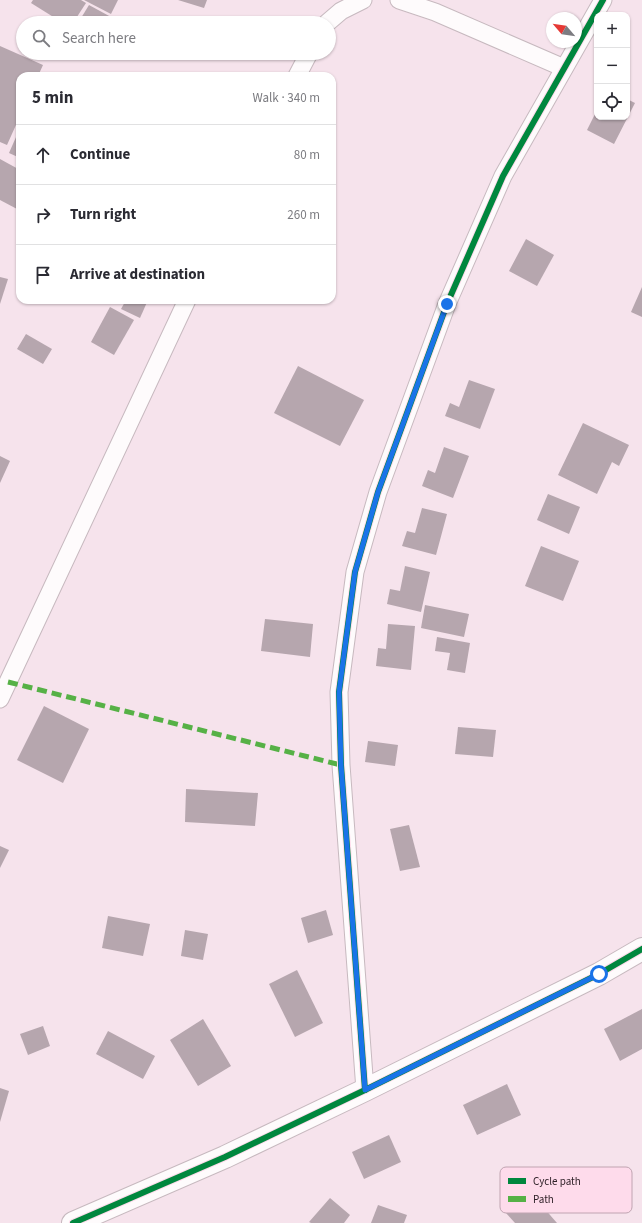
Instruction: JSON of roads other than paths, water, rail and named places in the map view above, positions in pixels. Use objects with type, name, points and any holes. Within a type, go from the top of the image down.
[{"type":"street","points":[[335,16],[340,11],[363,0]]},
{"type":"street","points":[[399,0],[435,12],[564,68]]},
{"type":"street","points":[[365,1090],[342,781],[339,692],[355,572],[378,492],[447,304],[503,176],[603,0]]},
{"type":"street","points":[[299,72],[305,60]]},
{"type":"street","points":[[0,699],[185,304]]},
{"type":"street","points":[[73,1223],[225,1156],[365,1090],[599,974],[642,949]]}]
